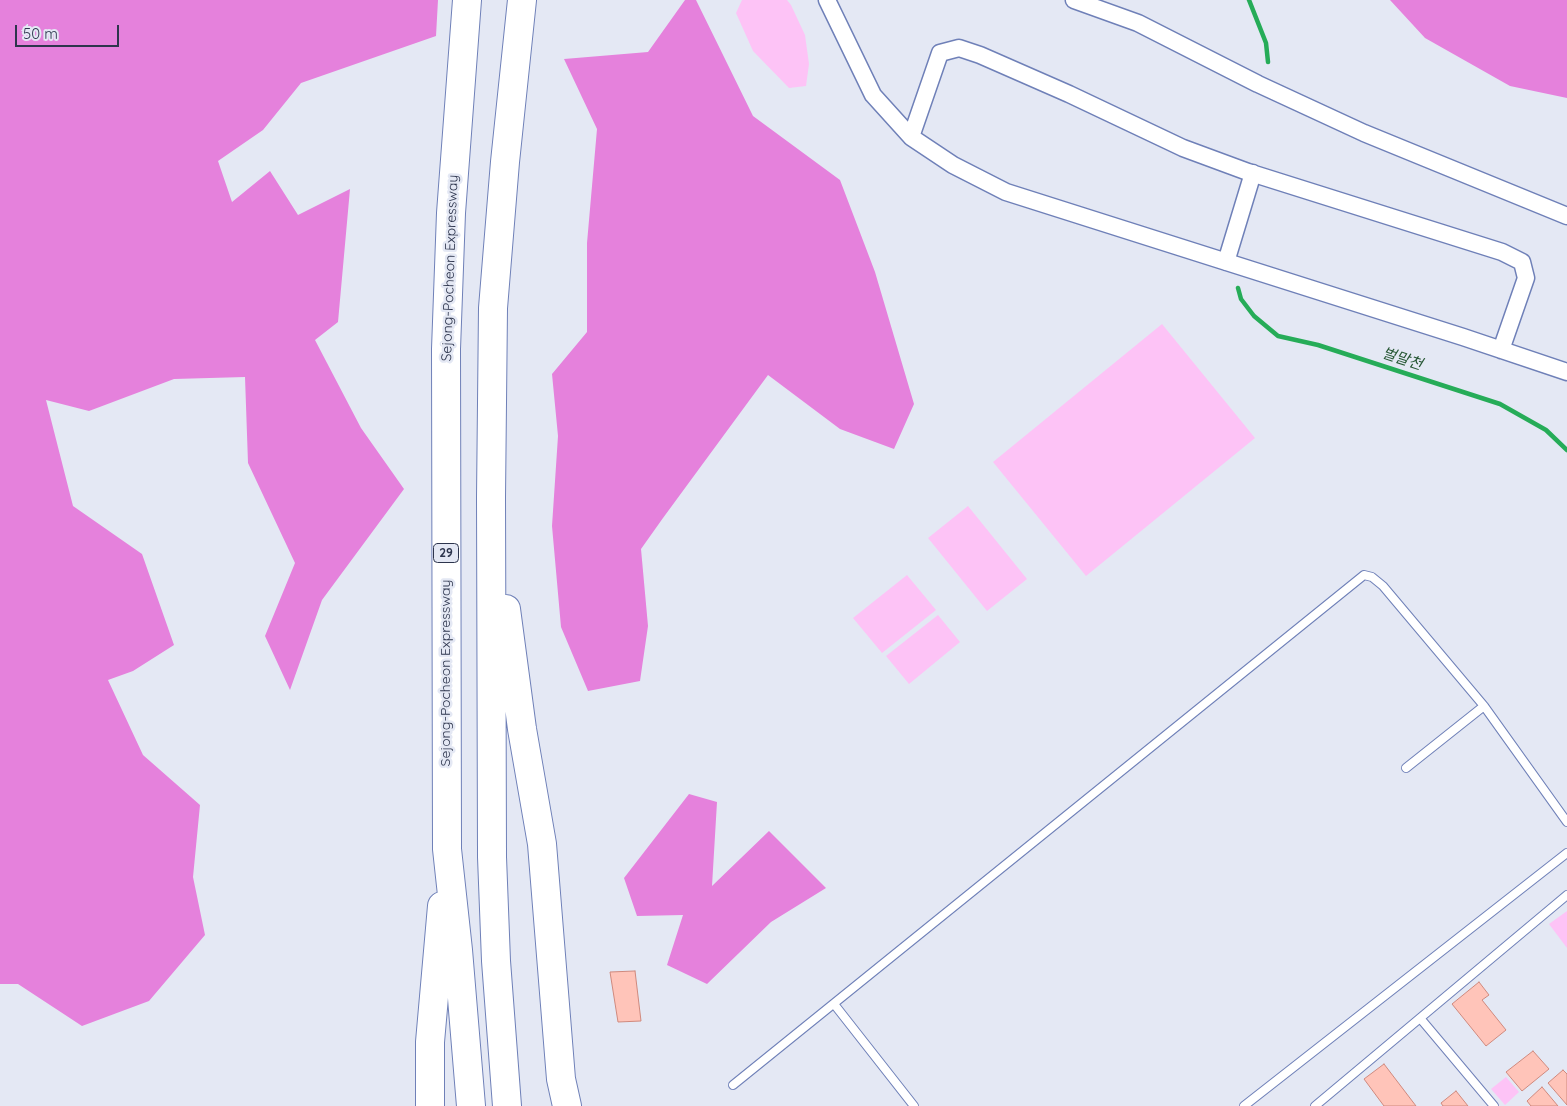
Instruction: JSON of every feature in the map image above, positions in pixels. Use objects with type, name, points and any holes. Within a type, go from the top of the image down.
[{"type":"highway","name":"Sejong-Pocheon Expressway","points":[[467,0],[451,213],[446,349],[446,850],[458,950],[471,1106]]},
{"type":"highway","points":[[507,1106],[496,961],[492,857],[491,497],[493,308],[505,162],[522,0]]},
{"type":"highway","points":[[491,497],[522,729],[542,844],[561,1079],[567,1106]]},
{"type":"highway","points":[[430,1106],[430,1042],[446,850]]},
{"type":"street","points":[[827,0],[873,95],[912,137],[953,166],[1006,192],[1567,372]]},
{"type":"street","points":[[1074,0],[1138,23],[1258,84],[1364,133],[1567,216]]},
{"type":"street","points":[[912,137],[940,53],[959,48],[980,55],[1069,94],[1182,148],[1253,173],[1502,252],[1522,262],[1526,278],[1502,350]]},
{"type":"street","points":[[1226,262],[1253,173]]},
{"type":"lane","points":[[733,1085],[1364,575],[1372,577],[1383,586],[1484,706],[1567,822]]},
{"type":"lane","points":[[1406,768],[1484,706]]},
{"type":"lane","points":[[1244,1106],[1567,853]]},
{"type":"lane","points":[[1315,1106],[1567,896]]},
{"type":"lane","points":[[834,1004],[914,1106]]},
{"type":"lane","points":[[1420,1018],[1494,1106]]},
{"type":"shaded area","points":[[0,0],[438,0],[436,36],[301,83],[263,130],[218,161],[232,202],[270,171],[298,215],[350,189],[338,322],[315,340],[361,428],[404,489],[322,600],[290,690],[265,636],[295,563],[248,463],[245,377],[174,379],[89,411],[46,400],[73,506],[142,554],[174,645],[133,671],[108,680],[143,755],[200,805],[193,877],[205,935],[149,1001],[82,1026],[18,984],[0,984]]},
{"type":"shaded area","points":[[685,0],[696,0],[753,116],[840,180],[875,272],[914,404],[894,449],[840,429],[768,375],[641,549],[648,626],[640,681],[588,691],[561,627],[552,526],[558,436],[552,374],[587,332],[587,243],[597,129],[564,59],[648,52]]},
{"type":"shaded area","points":[[742,0],[787,0],[791,5],[805,35],[809,64],[806,86],[789,88],[753,51],[736,13]]},
{"type":"shaded area","points":[[1390,0],[1567,0],[1567,98],[1510,86],[1425,38]]},
{"type":"shaded area","points":[[1162,324],[1255,438],[1086,576],[993,462]]},
{"type":"shaded area","points":[[968,506],[1027,579],[987,611],[928,538]]},
{"type":"shaded area","points":[[907,575],[936,610],[882,653],[853,618]]},
{"type":"shaded area","points":[[938,615],[960,642],[909,684],[886,656]]},
{"type":"shaded area","points":[[689,794],[717,802],[712,886],[769,831],[826,888],[771,922],[707,984],[667,965],[683,915],[637,916],[624,878]]},
{"type":"shaded area","points":[[1567,911],[1567,948],[1549,924]]},
{"type":"shaded area","points":[[1506,1077],[1519,1092],[1505,1105],[1491,1089]]},
{"type":"building","points":[[635,971],[641,1021],[618,1022],[610,972]]},
{"type":"building","points":[[1479,982],[1489,995],[1482,1000],[1506,1030],[1486,1046],[1452,1004]]},
{"type":"building","points":[[1533,1051],[1549,1069],[1522,1091],[1506,1072]]},
{"type":"building","points":[[1384,1064],[1416,1106],[1384,1106],[1364,1079]]},
{"type":"building","points":[[1563,1070],[1567,1074],[1567,1105],[1548,1083]]},
{"type":"building","points":[[1542,1087],[1558,1106],[1531,1106],[1527,1101]]},
{"type":"building","points":[[1456,1091],[1468,1106],[1443,1106],[1441,1103]]},
{"type":"waterway","name":"벌말천","points":[[1249,0],[1266,43],[1268,62]]},
{"type":"waterway","name":"벌말천","points":[[1238,288],[1241,299],[1254,316],[1278,336],[1318,345],[1500,404],[1546,430],[1567,450]]}]
